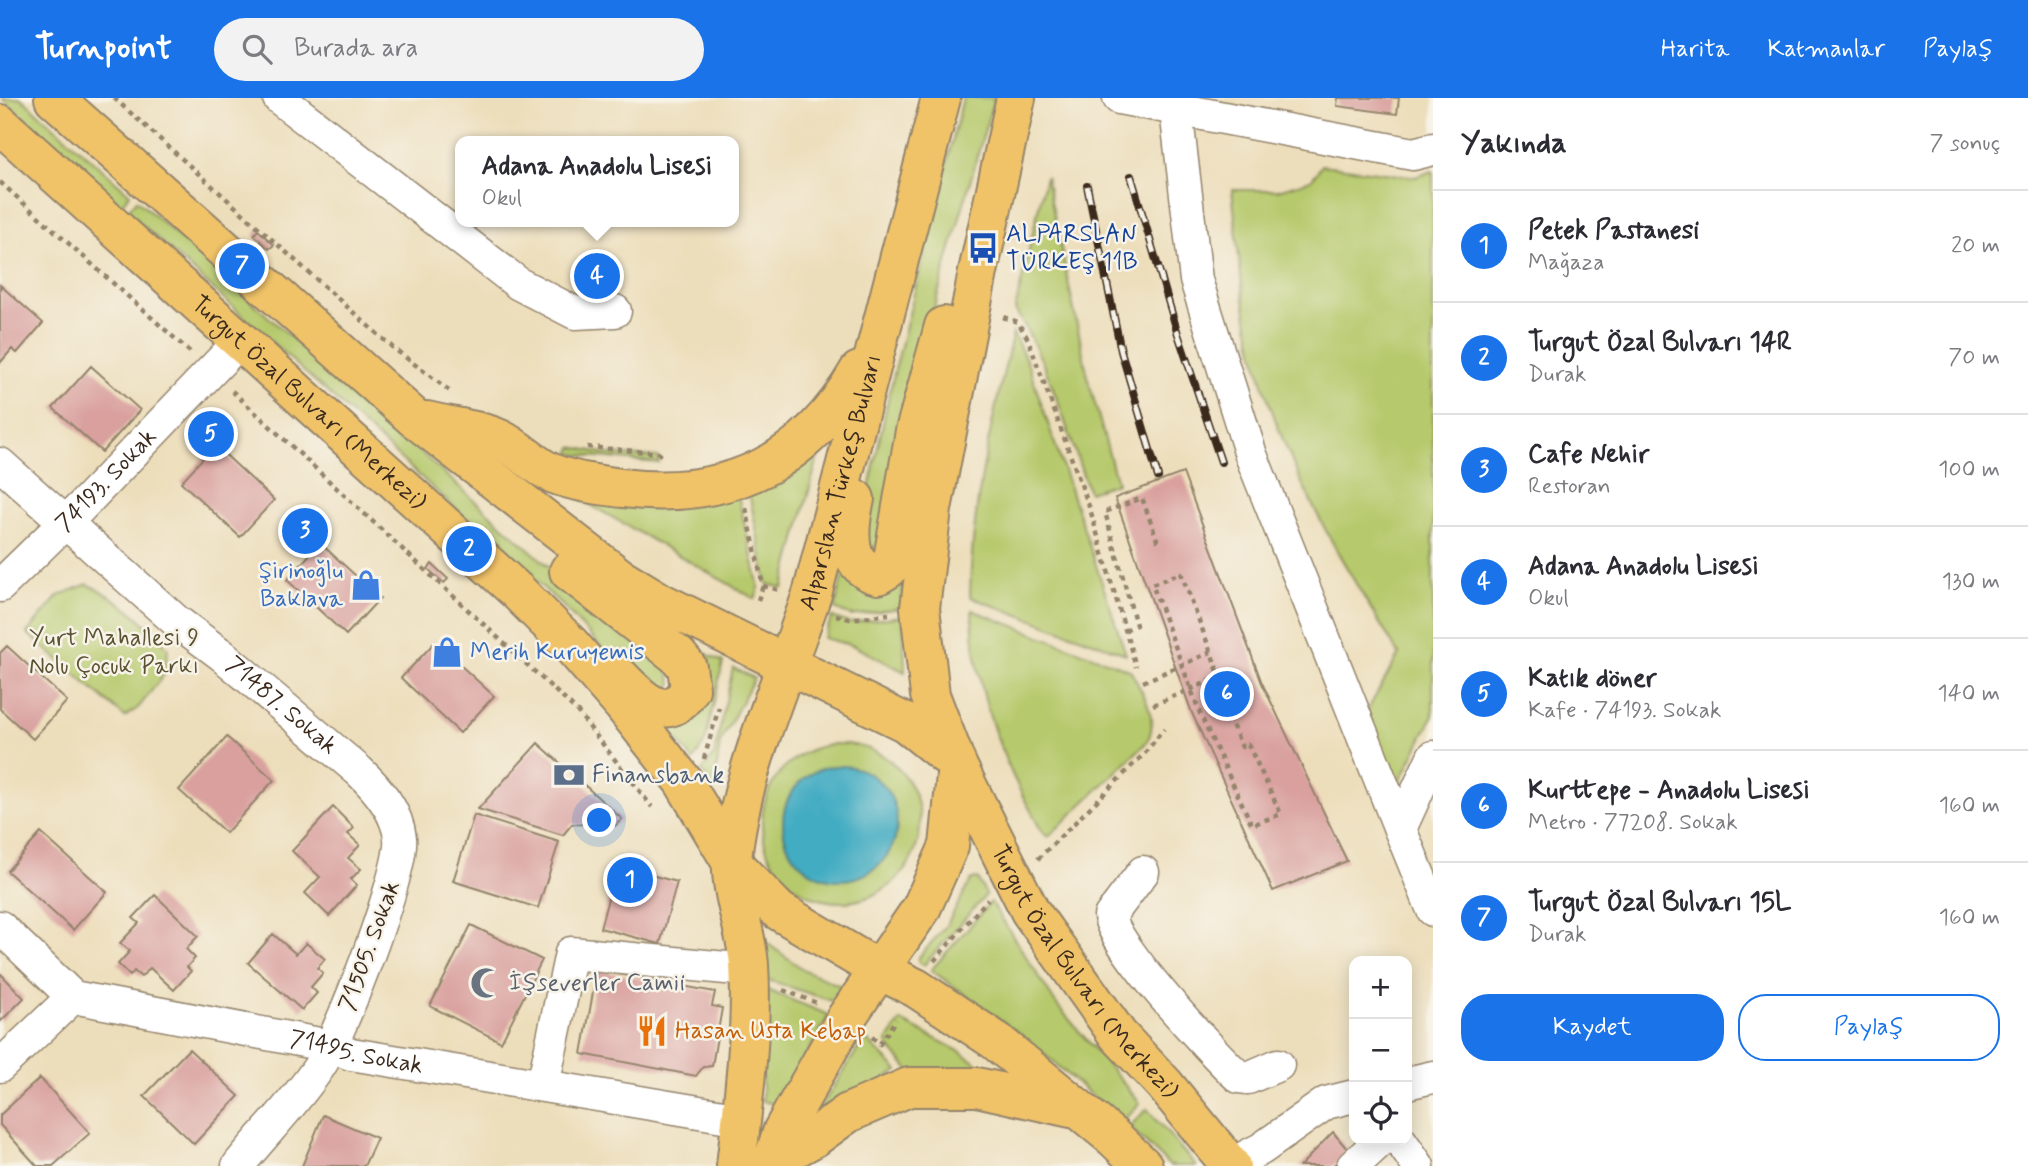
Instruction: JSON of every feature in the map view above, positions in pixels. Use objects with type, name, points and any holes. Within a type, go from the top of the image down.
[{"type":"main road","points":[[54,98],[413,417],[619,577],[660,602],[906,723],[957,765]]},
{"type":"main road","name":"Alparslan Türkeş Bulvarı","points":[[732,863],[741,804],[785,663],[813,591],[941,98]]},
{"type":"main road","points":[[955,98],[850,520],[850,547],[857,563],[869,574],[878,575],[888,569],[893,559],[915,431],[949,305],[978,272]]},
{"type":"main road","points":[[760,1164],[783,1130],[846,1018],[921,909],[949,846],[957,765],[930,695],[920,608],[932,509],[978,272],[1016,98]]},
{"type":"main road","name":"Turgut Özal Bulvarı (Merkezi)","points":[[0,124],[241,340],[569,643],[623,705],[683,781],[732,863]]},
{"type":"main road","points":[[413,417],[500,439],[554,474],[588,483],[656,492],[709,486],[768,466],[805,441],[832,414],[882,329]]},
{"type":"main road","points":[[413,417],[530,539],[678,656],[691,678],[685,697],[663,708],[645,704],[524,580],[469,548]]},
{"type":"main road","name":"Turgut Özal Bulvarı (Merkezi)","points":[[957,765],[1030,911],[1118,1035],[1164,1084],[1231,1166]]},
{"type":"main road","points":[[732,863],[779,911],[879,970],[916,988],[996,1041],[1081,1110],[1143,1166]]},
{"type":"main road","points":[[732,863],[761,976],[741,1119],[760,1164]]},
{"type":"main road","points":[[760,1164],[815,1138],[848,1112],[909,1087],[977,1087],[1081,1110]]},
{"type":"street","points":[[279,98],[519,284],[576,313],[615,311]]},
{"type":"street","points":[[1119,98],[1413,155],[1433,149]]},
{"type":"street","points":[[1176,110],[1200,292],[1251,455],[1433,910]]},
{"type":"street","name":"74193. Sokak","points":[[0,586],[241,340]]},
{"type":"street","name":"71487. Sokak","points":[[0,464],[175,620],[222,655],[359,771],[379,792],[395,818]]},
{"type":"street","points":[[1400,829],[1433,757]]},
{"type":"street","name":"71505. Sokak","points":[[238,1166],[319,1067],[340,1030],[400,862],[401,840],[395,818]]},
{"type":"street","points":[[1143,872],[1115,906],[1110,916],[1113,932],[1181,1015],[1239,1077],[1248,1078],[1278,1065]]},
{"type":"street","points":[[0,927],[73,997],[0,1066]]},
{"type":"street","points":[[543,1084],[571,953],[726,968],[761,976]]},
{"type":"street","name":"71495. Sokak","points":[[73,997],[330,1046],[351,1054],[741,1119]]},
{"type":"street","points":[[1411,1082],[1433,1077]]},
{"type":"street","points":[[1231,1166],[1261,1149],[1326,1103],[1349,1097]]},
{"type":"street","points":[[1353,1166],[1376,1145]]},
{"type":"street","points":[[1403,1145],[1418,1166]]},
{"type":"path","points":[[114,98],[416,368],[457,395]]},
{"type":"path","points":[[0,183],[198,358]]},
{"type":"path","points":[[995,314],[1018,322],[1028,339],[1090,509],[1136,667]]},
{"type":"path","points":[[227,387],[576,710],[652,807]]},
{"type":"path","points":[[584,446],[659,453],[671,460]]},
{"type":"path","points":[[743,494],[763,586],[758,600]]},
{"type":"path","points":[[1125,630],[1136,625],[1105,512],[1142,498],[1158,542]]},
{"type":"path","points":[[1212,680],[1242,747],[1248,744],[1281,814],[1251,825],[1182,665],[1153,583],[1181,573],[1230,703]]},
{"type":"path","points":[[763,586],[782,591]]},
{"type":"path","points":[[833,614],[850,619],[891,613]]},
{"type":"path","points":[[1143,682],[1211,652]]},
{"type":"path","points":[[1153,705],[1220,677]]},
{"type":"path","points":[[699,765],[709,750],[720,701]]},
{"type":"path","points":[[1034,862],[1144,753],[1164,729]]},
{"type":"path","points":[[929,967],[989,898]]},
{"type":"path","points":[[761,976],[819,1003]]},
{"type":"path","points":[[880,1044],[896,1019]]},
{"type":"green space","points":[[2,98],[21,98],[130,194],[121,205]]},
{"type":"green space","points":[[963,98],[994,98],[924,343],[889,516],[872,560],[862,522],[890,390]]},
{"type":"green space","points":[[1322,165],[1415,177],[1433,171],[1433,716],[1397,788],[1365,715],[1399,654],[1353,579],[1292,462],[1262,380],[1247,320],[1242,283],[1232,190],[1278,190],[1311,180]]},
{"type":"green space","points":[[1046,176],[1089,382],[1117,483],[1089,492],[1048,376],[1015,310]]},
{"type":"green space","points":[[137,200],[574,589],[666,663],[672,684],[662,694],[623,671],[561,604],[127,211]]},
{"type":"green space","points":[[1013,333],[1028,364],[1126,654],[970,597],[979,496],[990,431]]},
{"type":"green space","points":[[821,446],[783,588],[767,584],[748,487]]},
{"type":"green space","points":[[572,447],[608,454],[658,457],[659,463],[571,454]]},
{"type":"green space","points":[[737,491],[759,588],[755,599],[568,492]]},
{"type":"green space","points":[[904,570],[901,608],[851,616],[835,609],[843,571]]},
{"type":"green space","name":"Yurt Mahallesi 9 Nolu Çocuk Parkı","points":[[87,584],[131,611],[168,648],[166,672],[139,707],[125,717],[27,633],[58,596]]},
{"type":"green space","points":[[972,610],[1130,670],[1149,707],[1152,727],[1144,745],[1048,837],[1040,829],[1019,788],[989,714],[977,662]]},
{"type":"green space","points":[[903,616],[905,672],[854,646],[824,638],[832,617],[849,623]]},
{"type":"green space","points":[[704,653],[723,662],[705,742],[693,761],[669,727],[686,728],[699,712],[707,684]]},
{"type":"green space","points":[[733,668],[754,678],[720,743],[714,789],[702,771],[714,755]]},
{"type":"green space","points":[[841,744],[871,750],[897,767],[914,793],[920,823],[914,853],[897,879],[871,896],[841,902],[811,896],[785,879],[768,853],[762,823],[768,793],[785,767],[811,750]]},
{"type":"green space","points":[[972,879],[978,879],[986,895],[924,965],[918,962],[919,957],[946,926]]},
{"type":"green space","points":[[991,902],[1057,1005],[1140,1103],[1122,1122],[1023,1036],[931,970]]},
{"type":"green space","points":[[764,941],[804,970],[845,988],[835,1002],[762,978]]},
{"type":"green space","points":[[762,988],[829,1015],[778,1105],[762,1101]]},
{"type":"green space","points":[[901,1021],[961,1052],[1002,1081],[914,1076],[888,1046],[887,1041]]},
{"type":"green space","points":[[865,1038],[898,1071],[813,1119]]},
{"type":"green space","points":[[1147,1109],[1196,1166],[1170,1166],[1129,1127]]},
{"type":"water","points":[[840,766],[862,771],[880,783],[892,801],[897,823],[892,845],[880,863],[862,875],[840,880],[818,875],[800,863],[788,845],[783,823],[788,801],[800,783],[818,771]]},
{"type":"building","points":[[1338,98],[1399,98],[1397,114],[1337,106]]},
{"type":"building","points":[[258,230],[274,245],[269,249],[254,235]]},
{"type":"building","points":[[0,285],[43,323],[17,353],[12,349],[0,363]]},
{"type":"building","points":[[91,366],[140,410],[102,452],[53,408]]},
{"type":"building","points":[[215,445],[274,500],[240,537],[181,482]]},
{"type":"building","points":[[1183,473],[1262,683],[1347,861],[1273,891],[1192,713],[1115,498]]},
{"type":"building","points":[[320,543],[380,598],[346,635],[287,580]]},
{"type":"building","points":[[432,564],[448,579],[444,583],[428,569]]},
{"type":"building","points":[[435,642],[494,696],[460,733],[401,678]]},
{"type":"building","points":[[7,646],[67,701],[33,739],[0,709],[0,653]]},
{"type":"building","points":[[227,737],[274,780],[226,833],[179,790]]},
{"type":"building","points":[[538,743],[622,819],[615,826],[572,824],[563,835],[478,809]]},
{"type":"building","points":[[333,807],[354,828],[348,834],[360,845],[348,858],[361,869],[351,879],[357,885],[329,916],[305,893],[320,877],[292,851]]},
{"type":"building","points":[[474,815],[559,842],[538,908],[453,881]]},
{"type":"building","points":[[41,833],[107,892],[73,930],[7,871]]},
{"type":"building","points":[[617,866],[677,882],[660,944],[600,928]]},
{"type":"building","points":[[155,895],[198,936],[186,949],[195,958],[187,967],[191,971],[174,990],[150,968],[141,977],[134,971],[130,976],[118,964],[130,951],[120,943],[139,923],[133,918]]},
{"type":"building","name":"İşseverler Camii","points":[[471,925],[542,960],[501,1042],[430,1006]]},
{"type":"building","points":[[273,934],[296,954],[306,943],[325,959],[317,968],[323,973],[311,987],[317,993],[302,1010],[248,963]]},
{"type":"building","name":"Hasan Usta Kebap","points":[[597,970],[715,992],[712,1006],[722,1008],[712,1066],[703,1067],[696,1076],[582,1054]]},
{"type":"building","points":[[0,973],[24,998],[0,1022]]},
{"type":"building","points":[[189,1049],[239,1096],[194,1144],[144,1096]]},
{"type":"building","points":[[40,1078],[90,1133],[53,1166],[37,1166],[0,1125],[0,1115]]},
{"type":"building","points":[[323,1115],[377,1138],[364,1166],[302,1166]]},
{"type":"building","points":[[1333,1132],[1348,1150],[1333,1166],[1300,1166]]},
{"type":"railway","points":[[1131,176],[1178,334],[1221,462]]},
{"type":"railway","points":[[1087,186],[1121,351],[1158,477]]},
{"type":"place","name":"ALPARSLAN TÜRKEŞ 11B","points":[[983,248]]},
{"type":"place","name":"Turgut Özal Bulvarı 15L","points":[[242,266]]},
{"type":"place","name":"Adana Anadolu Lisesi","points":[[597,276]]},
{"type":"place","name":"Katık döner","points":[[211,434]]},
{"type":"place","name":"Cafe Nehir","points":[[305,531]]},
{"type":"place","name":"Turgut Özal Bulvarı 14R","points":[[469,549]]},
{"type":"place","name":"Şirinoğlu Baklava","points":[[366,585]]},
{"type":"place","name":"Merih Kuruyemis","points":[[447,652]]},
{"type":"place","name":"Kurttepe - Anadolu Lisesi","points":[[1227,694]]},
{"type":"place","name":"Finansbank","points":[[569,775]]},
{"type":"place","name":"Petek Pastanesi","points":[[630,880]]},
{"type":"place","name":"İşseverler Camii","points":[[486,983]]},
{"type":"place","name":"Hasan Usta Kebap","points":[[652,1031]]}]
